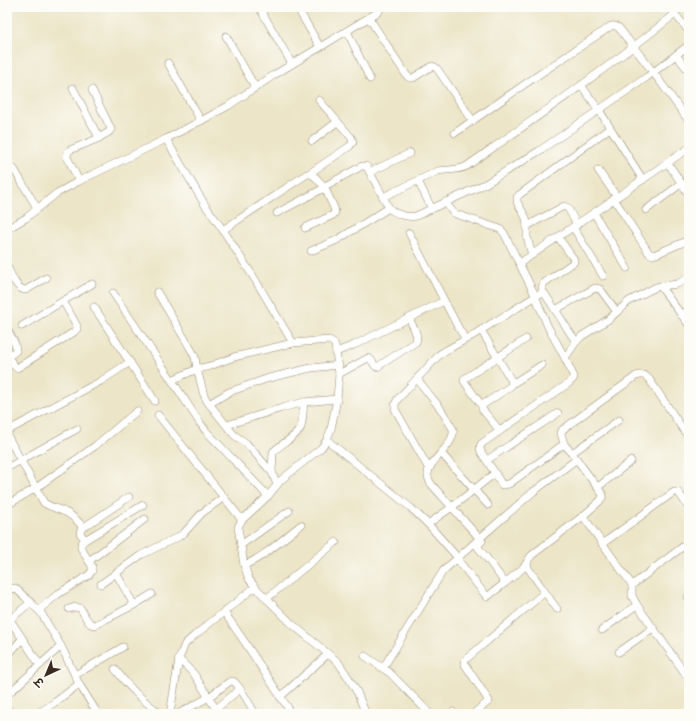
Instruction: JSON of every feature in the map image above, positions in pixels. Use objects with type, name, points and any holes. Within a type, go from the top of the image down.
[{"type":"street","points":[[259,7],[292,64]]},
{"type":"street","points":[[297,7],[320,47]]},
{"type":"street","points":[[7,229],[26,218],[57,193],[166,139],[228,106],[274,75],[369,18],[378,12],[382,7]]},
{"type":"street","points":[[669,7],[689,31]]},
{"type":"street","points":[[383,197],[438,171],[458,170],[467,166],[582,85],[675,14]]},
{"type":"street","points":[[369,18],[407,76],[413,78],[432,66],[435,67],[473,121]]},
{"type":"street","points":[[455,134],[525,84],[611,26],[616,26],[619,28],[689,121]]},
{"type":"street","points":[[347,31],[370,79]]},
{"type":"street","points":[[226,36],[255,87]]},
{"type":"street","points":[[277,213],[362,166],[365,166],[368,167],[388,208],[395,213],[413,217],[485,184],[539,151],[653,72],[689,45]]},
{"type":"street","points":[[676,55],[689,71]]},
{"type":"street","points":[[168,63],[201,121]]},
{"type":"street","points":[[582,85],[643,180]]},
{"type":"street","points":[[73,88],[99,138]]},
{"type":"street","points":[[80,181],[67,157],[68,152],[99,138],[111,129],[92,90]]},
{"type":"street","points":[[223,230],[350,146],[353,142],[351,137],[319,100]]},
{"type":"street","points":[[312,140],[337,122]]},
{"type":"street","points":[[532,254],[527,237],[526,218],[517,202],[518,196],[610,128]]},
{"type":"street","points":[[166,139],[205,205],[256,281],[293,343]]},
{"type":"street","points":[[520,263],[689,148]]},
{"type":"street","points":[[370,172],[410,153]]},
{"type":"street","points":[[668,163],[689,195]]},
{"type":"street","points":[[7,170],[10,168],[14,169],[37,208]]},
{"type":"street","points":[[598,170],[649,253],[653,255],[684,242]]},
{"type":"street","points":[[305,228],[335,212],[324,187],[313,174],[310,173]]},
{"type":"street","points":[[418,181],[432,208]]},
{"type":"street","points":[[646,210],[682,183]]},
{"type":"street","points":[[445,202],[456,214],[500,229],[506,236],[520,263],[548,327],[574,377],[572,382],[481,444],[481,452],[502,485],[509,484],[564,444]]},
{"type":"street","points":[[527,226],[564,206],[568,208],[575,226],[603,276]]},
{"type":"street","points":[[311,251],[337,240],[388,208]]},
{"type":"street","points":[[594,213],[627,268]]},
{"type":"street","points":[[409,233],[459,329],[466,339]]},
{"type":"street","points":[[558,237],[573,258],[574,262],[544,283],[542,286],[543,292],[576,342]]},
{"type":"street","points":[[7,266],[18,287],[22,290],[26,290],[46,278]]},
{"type":"street","points":[[565,358],[576,342],[588,331],[603,323],[629,301],[656,287],[677,284],[689,278]]},
{"type":"street","points":[[22,326],[92,284]]},
{"type":"street","points":[[660,286],[689,325]]},
{"type":"street","points":[[555,310],[595,288],[600,289],[617,312]]},
{"type":"street","points":[[157,292],[195,358],[204,395],[209,404],[234,435],[246,443],[272,472],[278,485]]},
{"type":"street","points":[[429,469],[394,407],[397,400],[440,354],[543,292]]},
{"type":"street","points":[[113,293],[200,423],[268,496]]},
{"type":"street","points":[[7,329],[15,344],[16,351],[8,357],[17,368],[77,329],[77,326],[63,301]]},
{"type":"street","points":[[336,352],[354,345],[444,301]]},
{"type":"street","points":[[94,307],[155,401]]},
{"type":"street","points":[[681,315],[689,310]]},
{"type":"street","points":[[339,374],[368,358],[377,367],[416,342],[417,336],[409,318]]},
{"type":"street","points":[[481,330],[498,357],[512,384]]},
{"type":"street","points":[[500,431],[482,408],[464,380],[526,339]]},
{"type":"street","points":[[172,380],[197,369],[245,354],[293,343],[329,340],[334,342],[339,365],[339,374],[337,399],[331,429],[327,440],[321,448],[284,477],[268,496],[242,520],[238,527],[244,565],[249,578],[255,587],[292,624],[338,662],[357,692],[366,714]]},
{"type":"street","points":[[7,431],[101,381],[130,362]]},
{"type":"street","points":[[209,404],[229,392],[269,378],[311,368],[339,365]]},
{"type":"street","points":[[482,406],[512,384],[542,365]]},
{"type":"street","points":[[327,440],[411,508],[428,524],[487,597],[522,569],[532,555],[583,516],[602,498],[603,495],[598,487],[564,444],[561,433],[562,430],[636,376],[644,375],[649,379],[689,438]]},
{"type":"street","points":[[417,379],[440,408],[454,433],[452,439],[429,469],[428,479],[480,538],[482,541],[477,546],[505,583]]},
{"type":"street","points":[[227,425],[304,402],[337,399]]},
{"type":"street","points":[[272,472],[273,452],[300,429],[304,402]]},
{"type":"street","points":[[7,505],[36,488],[96,446],[138,411]]},
{"type":"street","points":[[487,460],[558,413]]},
{"type":"street","points":[[158,415],[242,520]]},
{"type":"street","points":[[572,453],[619,420]]},
{"type":"street","points":[[7,468],[77,429]]},
{"type":"street","points":[[7,435],[44,503],[50,507],[67,512],[83,527]]},
{"type":"street","points":[[441,453],[488,505]]},
{"type":"street","points":[[383,668],[397,648],[444,571],[533,492],[577,459]]},
{"type":"street","points":[[598,487],[631,462]]},
{"type":"street","points":[[428,524],[495,473]]},
{"type":"street","points":[[602,544],[674,492],[679,493],[689,508]]},
{"type":"street","points":[[85,540],[80,533],[80,529],[129,497]]},
{"type":"street","points":[[101,584],[141,555],[184,533],[202,513],[224,497]]},
{"type":"street","points":[[39,610],[58,594],[89,575],[92,571],[93,568],[81,548],[81,544],[85,540],[143,505]]},
{"type":"street","points":[[241,545],[289,511]]},
{"type":"street","points":[[583,516],[632,585],[632,596],[637,605],[689,679]]},
{"type":"street","points":[[89,561],[145,519]]},
{"type":"street","points":[[244,565],[260,557],[301,524]]},
{"type":"street","points":[[266,599],[336,542]]},
{"type":"street","points":[[632,585],[689,542]]},
{"type":"street","points":[[526,564],[557,609]]},
{"type":"street","points":[[116,573],[134,604]]},
{"type":"street","points":[[170,714],[179,659],[185,644],[255,587]]},
{"type":"street","points":[[7,590],[15,588],[39,610],[61,646],[79,684],[98,714]]},
{"type":"street","points":[[474,714],[490,701],[464,663],[465,660],[545,592]]},
{"type":"street","points":[[69,609],[76,607],[80,608],[90,624],[93,626],[152,594]]},
{"type":"street","points":[[31,602],[8,621],[40,666]]},
{"type":"street","points":[[602,630],[637,605]]},
{"type":"street","points":[[224,612],[288,708]]},
{"type":"street","points":[[619,652],[653,628]]},
{"type":"street","points":[[7,656],[22,639]]},
{"type":"street","points":[[7,695],[61,646]]},
{"type":"street","points":[[75,676],[123,647]]},
{"type":"street","points":[[280,697],[328,654]]},
{"type":"street","points":[[365,656],[390,673],[426,713]]},
{"type":"street","points":[[179,659],[194,674],[218,711],[240,689]]},
{"type":"street","points":[[115,669],[125,683],[134,692],[161,714]]},
{"type":"street","points":[[178,714],[209,697],[232,681],[240,689],[255,714]]},
{"type":"street","points":[[37,714],[79,684]]},
{"type":"street","points":[[7,708],[13,714]]},
{"type":"street","points":[[451,714],[453,712],[455,714]]}]
